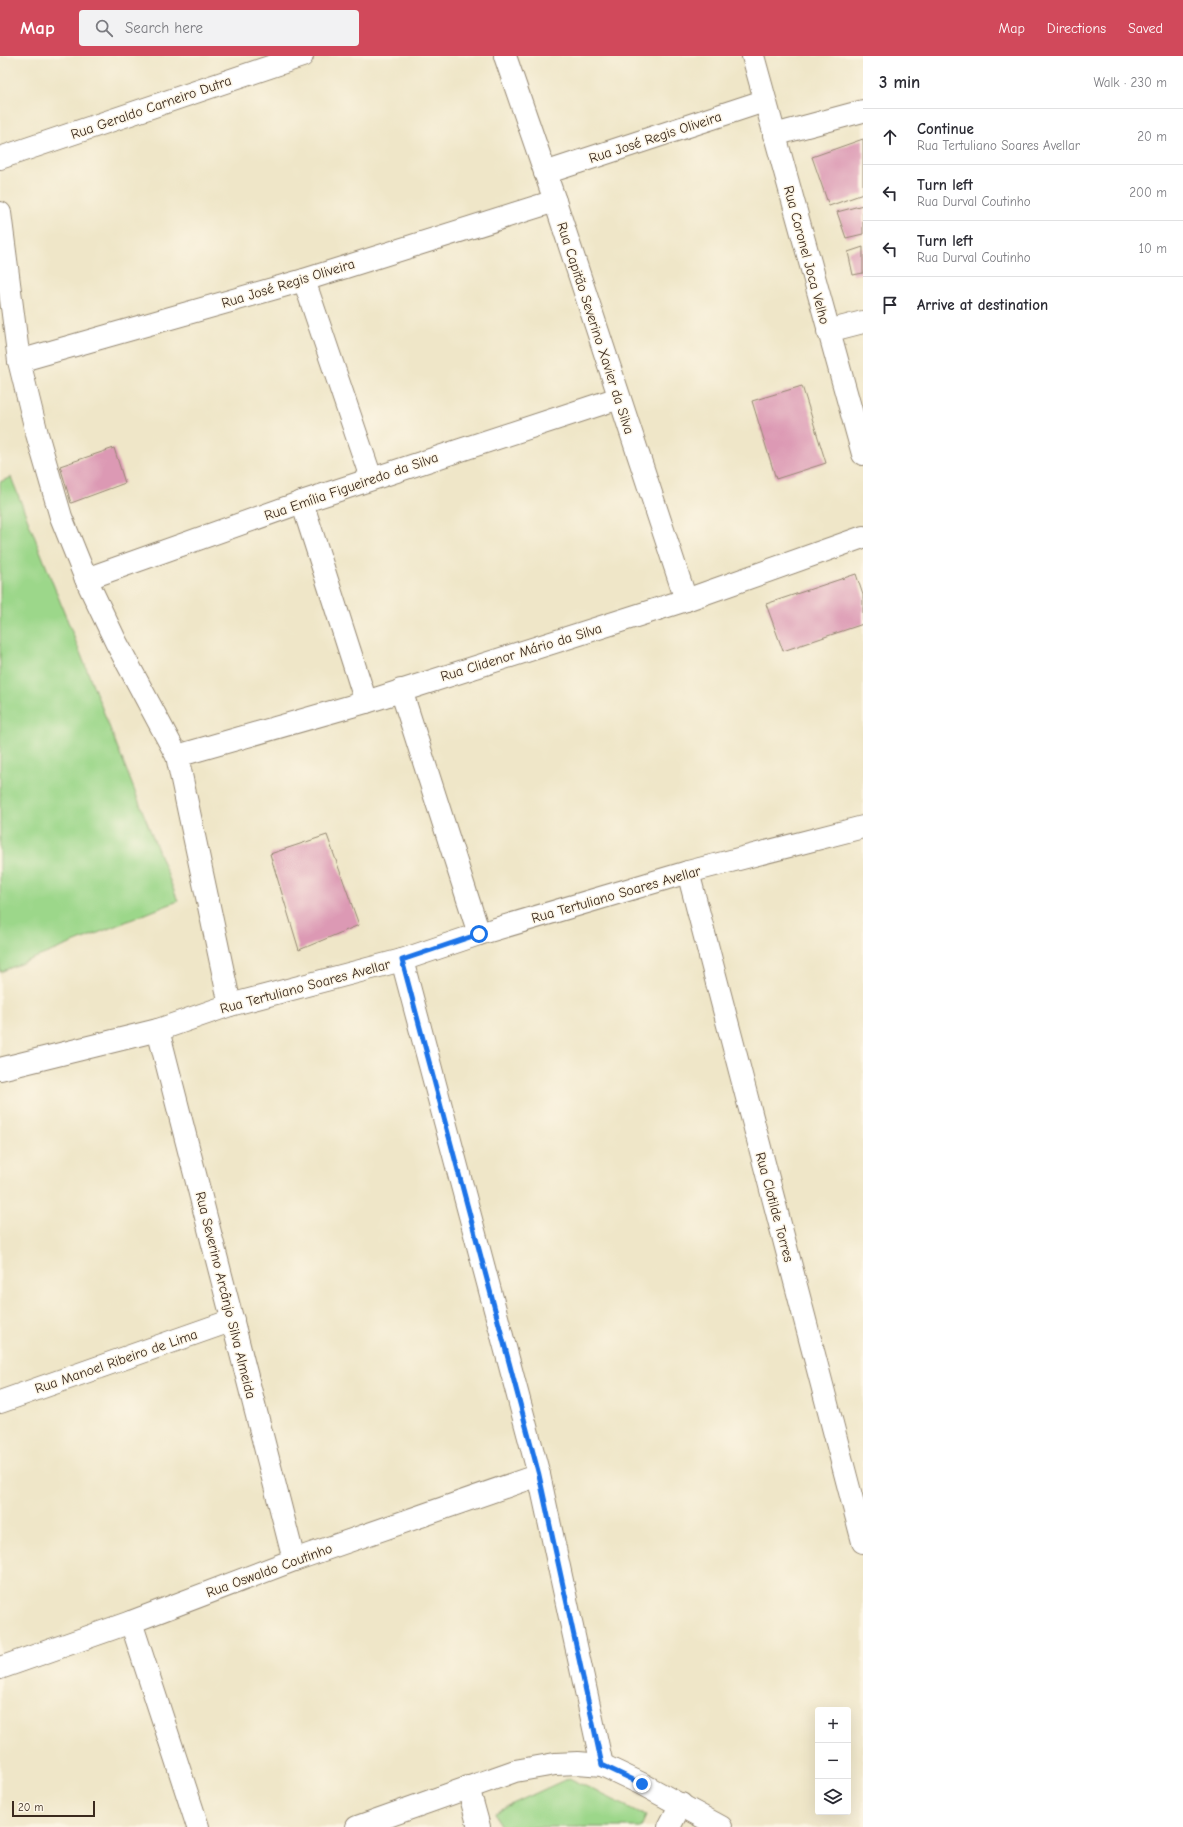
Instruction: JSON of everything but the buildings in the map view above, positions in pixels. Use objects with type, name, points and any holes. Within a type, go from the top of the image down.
[{"type":"street","name":"Rua Geraldo Carneiro Dutra","points":[[0,158],[302,56]]},
{"type":"street","name":"Rua Capitão Severino Xavier da Silva","points":[[505,56],[555,200],[686,600]]},
{"type":"street","name":"Rua Coronel Joca Velho","points":[[753,56],[764,101],[863,454]]},
{"type":"street","name":"Rua José Regis Oliveira","points":[[545,173],[764,101]]},
{"type":"street","points":[[774,135],[863,111]]},
{"type":"street","name":"Rua José Regis Oliveira","points":[[19,361],[304,280],[555,200]]},
{"type":"street","points":[[0,212],[19,361],[36,434],[61,517],[86,580],[116,642],[177,756],[230,1005]]},
{"type":"street","points":[[304,280],[371,478]]},
{"type":"street","points":[[828,331],[863,322]]},
{"type":"street","name":"Rua Emília Figueiredo da Silva","points":[[86,580],[371,478],[619,398]]},
{"type":"street","points":[[302,502],[366,702]]},
{"type":"street","name":"Rua Clidenor Mário da Silva","points":[[177,756],[366,702],[686,600],[863,537]]},
{"type":"street","points":[[401,690],[479,934]]},
{"type":"street","name":"Rua Tertuliano Soares Avellar","points":[[0,1069],[158,1030],[230,1005],[402,960],[479,934],[688,872],[863,827]]},
{"type":"street","name":"Rua Clotilde Torres","points":[[688,872],[863,1542]]},
{"type":"street","points":[[402,960],[539,1475],[602,1765]]},
{"type":"street","name":"Rua Severino Arcânjo Silva Almeida","points":[[158,1030],[294,1560]]},
{"type":"street","name":"Rua Manoel Ribeiro de Lima","points":[[0,1402],[233,1320]]},
{"type":"street","name":"Rua Oswaldo Coutinho","points":[[0,1668],[131,1622],[294,1560],[539,1475]]},
{"type":"street","points":[[131,1622],[198,1827]]},
{"type":"street","points":[[357,1827],[515,1771],[555,1764],[578,1763],[602,1765],[681,1804],[721,1827]]},
{"type":"street","points":[[468,1787],[479,1827]]},
{"type":"street","points":[[670,1827],[681,1804]]},
{"type":"green space","points":[[11,477],[178,901],[0,972],[0,482]]},
{"type":"green space","points":[[569,1778],[646,1816],[641,1827],[500,1827],[495,1812]]},
{"type":"route","points":[[479,934],[402,960],[539,1475],[602,1765],[642,1784]]}]
